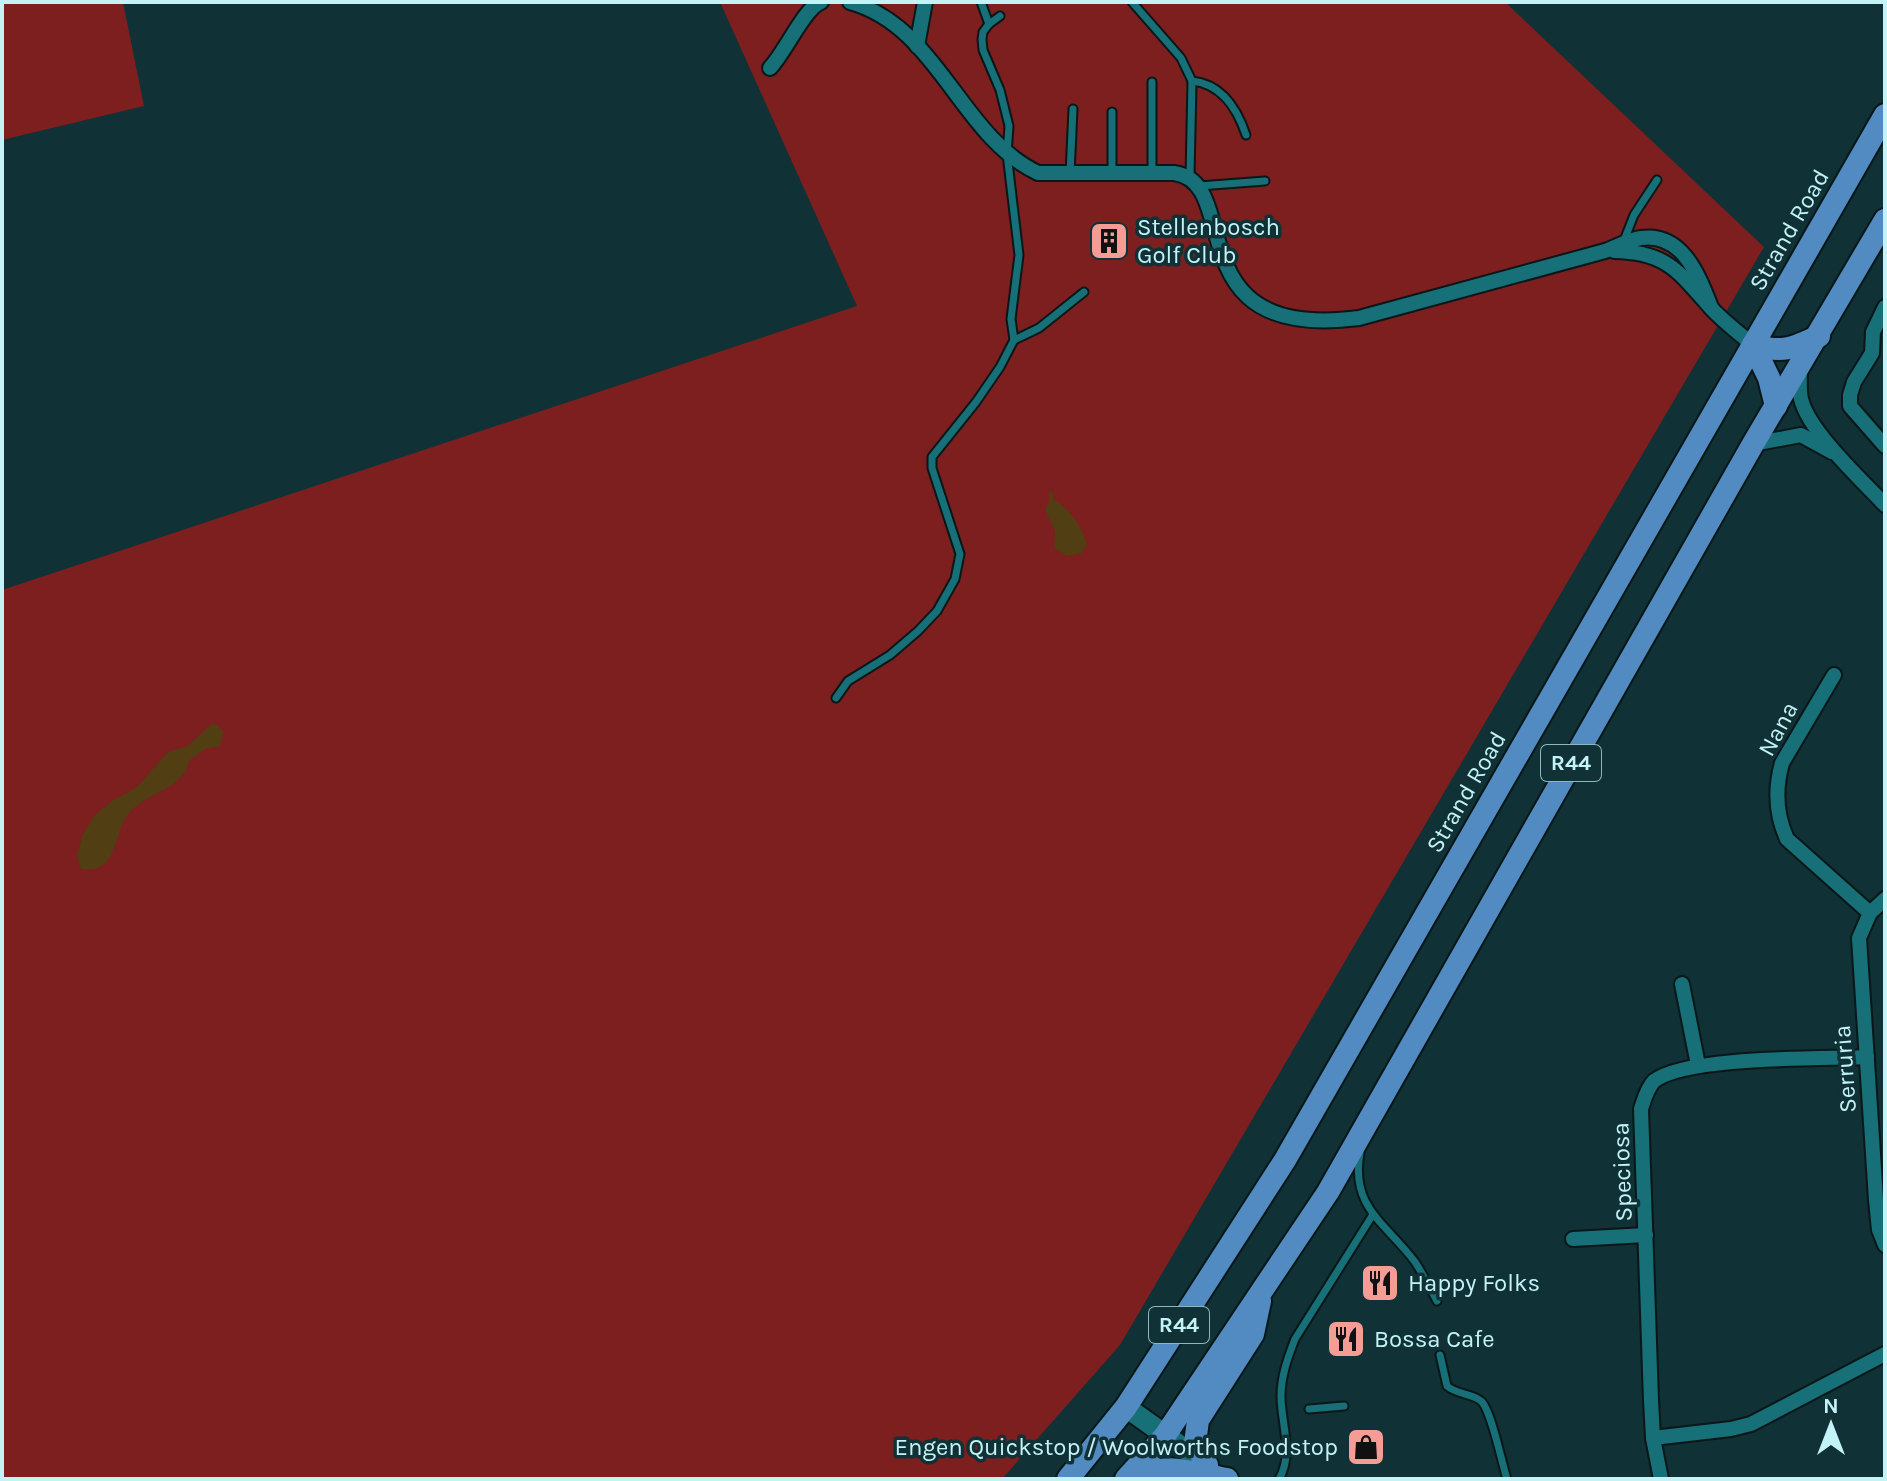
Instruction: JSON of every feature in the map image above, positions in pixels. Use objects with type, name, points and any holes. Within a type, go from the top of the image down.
[{"type":"main road","name":"Strand Road","points":[[1068,1479],[1126,1407],[1285,1160],[1885,115]]},
{"type":"main road","name":"R44","points":[[1128,1478],[1164,1437],[1328,1192],[1753,444],[1885,220]]},
{"type":"main road","points":[[1753,345],[1775,351],[1795,348],[1819,336]]},
{"type":"main road","points":[[1753,345],[1769,378],[1776,406]]},
{"type":"main road","points":[[1207,1465],[1195,1444],[1198,1420],[1253,1334],[1261,1292]]},
{"type":"main road","points":[[1128,1478],[1151,1470],[1178,1468],[1227,1479]]},
{"type":"street","points":[[770,68],[782,56],[807,10],[821,2]]},
{"type":"street","points":[[850,2],[877,13],[917,46],[992,140],[1007,154],[1038,173],[1174,173],[1194,182],[1208,204],[1224,266],[1235,284],[1256,304],[1274,314],[1302,321],[1359,318],[1605,251],[1637,239],[1653,238],[1667,242],[1683,253],[1695,267],[1711,307]]},
{"type":"street","points":[[917,46],[925,2]]},
{"type":"street","points":[[1605,251],[1640,252],[1657,258],[1688,279],[1711,307],[1753,345]]},
{"type":"street","points":[[1885,307],[1873,332],[1872,353],[1854,382],[1850,406],[1885,446]]},
{"type":"street","points":[[1800,365],[1801,399],[1812,421],[1839,456],[1885,505]]},
{"type":"street","points":[[1753,444],[1801,435],[1839,456]]},
{"type":"street","name":"Nana","points":[[1834,675],[1782,763],[1778,778],[1778,807],[1787,839],[1870,913]]},
{"type":"street","points":[[1870,913],[1885,899]]},
{"type":"street","name":"Serruria","points":[[1870,913],[1859,938],[1876,1200],[1879,1230],[1885,1245]]},
{"type":"street","points":[[1682,984],[1698,1065]]},
{"type":"street","name":"Speciosa","points":[[1661,1479],[1653,1438],[1641,1109],[1652,1083],[1668,1073],[1698,1065],[1867,1057]]},
{"type":"street","points":[[1573,1239],[1646,1235]]},
{"type":"street","points":[[1653,1438],[1751,1424],[1885,1354]]},
{"type":"street","points":[[1126,1407],[1227,1479]]},
{"type":"lane","points":[[981,2],[989,24]]},
{"type":"lane","points":[[1132,2],[1181,58],[1192,81],[1194,182],[1265,181]]},
{"type":"lane","points":[[836,698],[848,681],[890,655],[918,631],[937,611],[955,579],[960,554],[932,468],[932,457],[976,402],[1014,340],[1011,319],[1018,269],[1018,230],[1007,154],[1010,140],[1007,113],[983,50],[983,32],[1000,16]]},
{"type":"lane","points":[[1192,81],[1203,82],[1224,95],[1237,112],[1246,135]]},
{"type":"lane","points":[[1152,82],[1152,174]]},
{"type":"lane","points":[[1070,174],[1073,109]]},
{"type":"lane","points":[[1112,112],[1112,174]]},
{"type":"lane","points":[[1622,245],[1634,215],[1657,180]]},
{"type":"lane","points":[[1014,340],[1039,328],[1084,292]]},
{"type":"lane","points":[[1370,1116],[1358,1179],[1372,1216],[1414,1261],[1437,1301]]},
{"type":"lane","points":[[1279,1479],[1286,1455],[1287,1412],[1282,1379],[1295,1339],[1372,1216]]},
{"type":"lane","points":[[1440,1355],[1447,1386],[1455,1392],[1479,1399],[1487,1409],[1507,1479]]},
{"type":"lane","points":[[1309,1409],[1344,1406]]},
{"type":"shaded area","points":[[2,2],[123,2],[144,106],[2,140]]},
{"type":"shaded area","name":"Stellenbosch Golf Club","points":[[720,2],[1505,2],[1764,247],[1120,1345],[1002,1479],[2,1479],[2,590],[857,306]]},
{"type":"shaded area","points":[[1049,492],[1054,493],[1053,499],[1070,513],[1082,530],[1087,544],[1082,553],[1067,556],[1054,548],[1055,531],[1045,510]]},
{"type":"shaded area","points":[[211,724],[223,731],[220,746],[205,749],[189,761],[180,778],[129,813],[109,859],[103,865],[81,869],[77,856],[82,836],[94,816],[137,787],[168,752],[188,746]]},
{"type":"place","name":"Stellenbosch Golf Club","points":[[1109,241]]},
{"type":"place","name":"Happy Folks","points":[[1380,1283]]},
{"type":"place","name":"Bossa Cafe","points":[[1346,1339]]},
{"type":"place","name":"Engen Quickstop / Woolworths Foodstop","points":[[1366,1447]]}]
